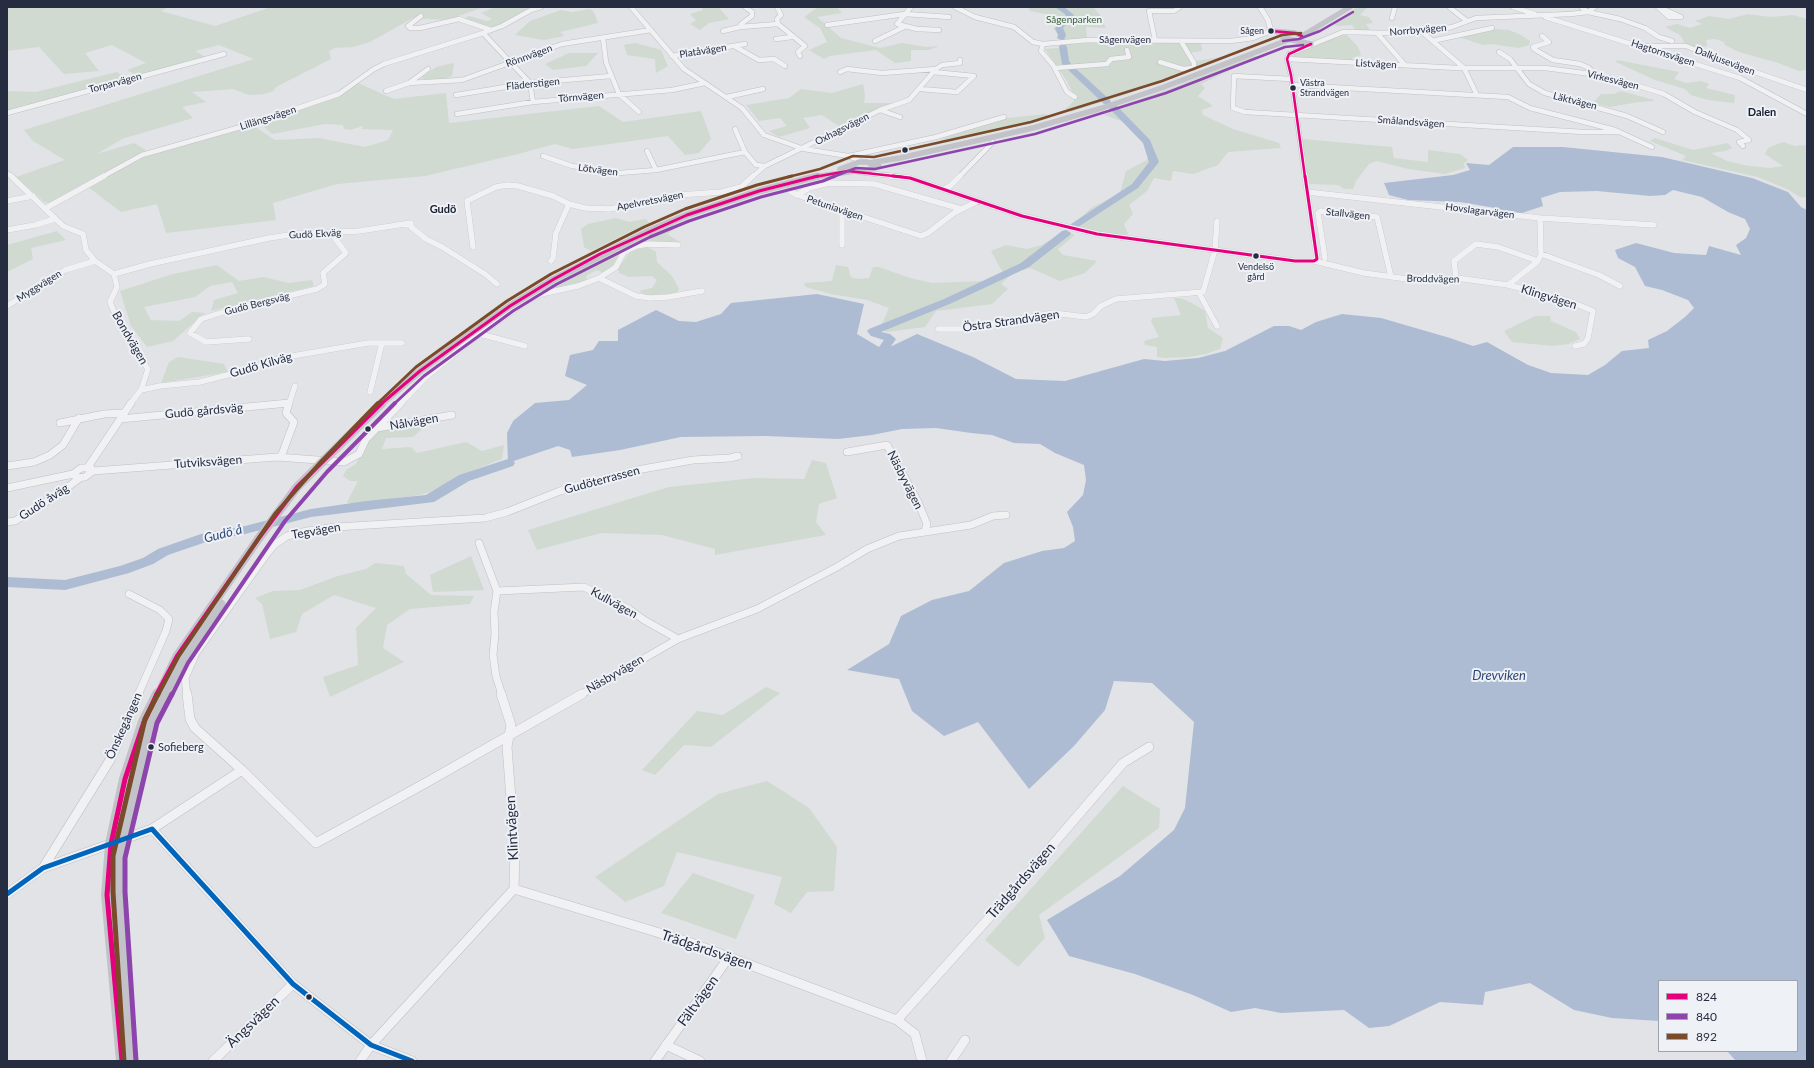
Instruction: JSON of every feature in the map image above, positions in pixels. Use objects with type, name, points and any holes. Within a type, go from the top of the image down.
[{"type":"main road","points":[[822,175],[857,171],[869,166],[900,158],[1032,128],[1102,108],[1164,87],[1268,46],[1300,38],[1350,7]]},
{"type":"main road","points":[[1268,46],[1283,35],[1318,26]]},
{"type":"main road","points":[[1271,30],[1283,35],[1288,40]]},
{"type":"main road","points":[[1295,33],[1300,38],[1311,44]]},
{"type":"main road","points":[[122,1061],[108,896],[111,844],[125,779],[144,722],[177,656],[277,518],[326,460],[420,371],[510,306],[554,279],[614,248],[687,215],[759,191],[822,175],[851,164],[869,166]]},
{"type":"main road","points":[[851,164],[850,168],[857,171]]},
{"type":"main road","points":[[130,1061],[119,892],[119,857],[151,721],[183,660],[266,532]]},
{"type":"street","name":"Lillängsvägen","points":[[46,208],[142,155],[251,124],[339,94],[374,69],[384,64],[483,33],[531,10],[541,7]]},
{"type":"street","points":[[632,7],[684,69],[727,96],[742,108],[764,135],[804,149],[848,156],[869,166],[881,175]]},
{"type":"street","points":[[740,27],[741,24],[752,16],[752,12],[745,7]]},
{"type":"street","points":[[777,7],[782,15],[777,19],[778,24],[792,37],[805,46],[798,52],[800,56]]},
{"type":"street","points":[[911,7],[897,24],[904,27],[939,30]]},
{"type":"street","points":[[955,7],[975,17],[1014,27],[1033,42],[1043,44],[1041,51],[1055,68],[1067,92],[1075,97]]},
{"type":"street","name":"Sågenvägen","points":[[1155,40],[1149,11],[1167,11],[1179,9],[1180,7]]},
{"type":"street","points":[[1260,7],[1268,20],[1271,30]]},
{"type":"street","points":[[1392,18],[1395,7]]},
{"type":"street","points":[[1449,7],[1467,20]]},
{"type":"street","name":"Hagtornsvägen","points":[[1513,7],[1740,78],[1807,114]]},
{"type":"street","points":[[1582,7],[1588,12],[1645,28],[1659,37],[1672,41]]},
{"type":"street","name":"Norrbyvägen","points":[[1287,59],[1289,54],[1343,32],[1377,33],[1446,29],[1467,20],[1484,17],[1571,14],[1588,12],[1595,7]]},
{"type":"street","points":[[1659,7],[1681,16],[1669,17],[1659,7]]},
{"type":"street","points":[[827,25],[905,14],[948,17]]},
{"type":"street","points":[[421,16],[408,26],[410,28],[420,28],[459,19],[491,30]]},
{"type":"street","points":[[723,32],[740,27],[778,24]]},
{"type":"street","points":[[875,41],[904,27]]},
{"type":"street","points":[[1432,41],[1492,28]]},
{"type":"street","name":"Rönnvägen","points":[[409,83],[456,81],[562,44],[651,30]]},
{"type":"street","name":"Sågenvägen","points":[[1043,44],[1088,40],[1244,40],[1271,30]]},
{"type":"street","points":[[1421,31],[1464,68],[1477,95]]},
{"type":"street","points":[[483,33],[530,83],[533,102]]},
{"type":"street","points":[[1377,33],[1405,65]]},
{"type":"street","points":[[1542,36],[1549,42],[1533,48],[1553,60],[1580,64],[1589,68],[1592,71],[1591,74]]},
{"type":"street","points":[[776,39],[792,37]]},
{"type":"street","points":[[603,38],[606,62],[619,94],[639,112]]},
{"type":"street","points":[[1160,62],[1183,69],[1194,68],[1195,66],[1182,43],[1183,41]]},
{"type":"street","name":"Platåvägen","points":[[672,56],[745,44]]},
{"type":"street","name":"Platåvägen","points":[[734,46],[759,60],[774,59]]},
{"type":"street","name":"Dalkjusevägen","points":[[1641,46],[1686,46],[1726,62],[1807,90]]},
{"type":"street","points":[[1055,68],[1107,64],[1111,59],[1129,57],[1127,50]]},
{"type":"street","name":"Läktvägen","points":[[1499,52],[1510,59],[1529,84],[1544,93],[1627,116],[1663,132]]},
{"type":"street","name":"Torparvägen","points":[[7,113],[224,54]]},
{"type":"street","points":[[778,54],[774,56],[774,59],[785,66]]},
{"type":"street","points":[[857,171],[910,178],[1052,224],[1097,234],[1295,261],[1315,260],[1292,84],[1287,59]]},
{"type":"street","name":"Listvägen","points":[[1287,59],[1464,68]]},
{"type":"street","points":[[935,70],[942,65],[960,63],[960,60]]},
{"type":"street","name":"Virkesvägen","points":[[1464,68],[1545,68],[1591,74],[1624,82],[1664,94],[1695,112],[1737,130],[1749,140],[1739,142],[1743,146]]},
{"type":"street","name":"Rönnvägen","points":[[386,91],[409,83],[428,69]]},
{"type":"street","points":[[840,72],[847,69],[882,73],[935,70],[974,76],[957,92],[920,89]]},
{"type":"street","name":"Oxhagsvägen","points":[[804,149],[880,110],[908,100],[920,89],[935,70]]},
{"type":"street","name":"Fläderstigen","points":[[456,95],[530,83],[611,76]]},
{"type":"street","name":"Smålandsvägen","points":[[1291,78],[1237,76],[1233,78],[1233,108],[1246,112],[1577,132],[1619,132]]},
{"type":"street","name":"Törnvägen","points":[[457,114],[533,102],[672,90],[705,83]]},
{"type":"street","points":[[1292,84],[1477,95],[1513,99],[1530,108],[1619,132],[1652,147]]},
{"type":"street","points":[[727,96],[763,89]]},
{"type":"street","name":"Oxhagsvägen","points":[[880,110],[900,117]]},
{"type":"street","points":[[848,156],[936,137],[1004,117]]},
{"type":"street","points":[[735,130],[745,152],[756,165],[765,166]]},
{"type":"street","points":[[944,189],[950,186],[993,142]]},
{"type":"street","name":"Apelvretsvägen","points":[[473,247],[467,201],[496,187],[507,185],[541,192],[569,204],[585,208],[609,209],[651,202],[678,195],[722,192],[740,187],[765,166],[804,149]]},
{"type":"street","points":[[647,151],[656,170]]},
{"type":"street","name":"Lötvägen","points":[[543,156],[572,166],[619,173],[656,170],[745,152]]},
{"type":"street","points":[[848,156],[851,164]]},
{"type":"street","points":[[7,172],[46,208],[55,219],[64,226],[83,234],[86,250],[95,261],[114,274]]},
{"type":"street","name":"Petuniavägen","points":[[797,194],[809,188],[829,183],[874,184],[961,209]]},
{"type":"street","points":[[790,191],[797,194]]},
{"type":"street","name":"Hovslagarvägen","points":[[1307,192],[1540,218],[1654,225]]},
{"type":"street","name":"Petuniavägen","points":[[797,194],[921,236],[928,233],[961,209],[978,201]]},
{"type":"street","points":[[7,201],[33,196]]},
{"type":"street","points":[[551,261],[553,258],[556,233],[569,204]]},
{"type":"street","points":[[842,245],[842,215],[846,211]]},
{"type":"street","name":"Stallvägen","points":[[1315,260],[1325,257],[1318,213],[1321,211],[1377,217],[1391,277]]},
{"type":"street","points":[[1508,285],[1538,261],[1541,254],[1540,218]]},
{"type":"street","points":[[7,230],[35,225],[55,219]]},
{"type":"street","points":[[1217,221],[1214,250],[1203,292],[1199,293],[1217,326]]},
{"type":"street","name":"Gudö Ekväg","points":[[114,274],[269,238],[296,234],[359,231],[411,222],[411,227],[426,239],[442,247],[485,274],[497,284]]},
{"type":"street","name":"Gudö Bergsväg","points":[[249,339],[206,342],[190,333],[201,319],[233,309],[317,288],[325,284],[324,272],[346,253],[331,233]]},
{"type":"street","name":"Tutviksvägen","points":[[91,469],[281,457],[344,462],[350,460],[359,454],[366,439],[426,377],[480,334],[528,300],[542,294],[578,286],[599,278],[616,267],[624,252],[636,246],[650,244],[678,245]]},
{"type":"street","points":[[1456,278],[1454,261],[1476,244],[1498,247],[1538,261]]},
{"type":"street","points":[[1541,254],[1599,275],[1620,286]]},
{"type":"street","name":"Broddvägen","points":[[1315,260],[1364,273],[1391,277],[1407,279],[1456,278],[1508,285]]},
{"type":"street","name":"Myggvägen","points":[[7,306],[65,270],[95,261]]},
{"type":"street","name":"Bondvägen","points":[[91,469],[121,416],[141,390],[148,369],[121,328],[110,302],[117,287],[114,274]]},
{"type":"street","points":[[599,278],[636,296],[650,298],[668,297],[702,291]]},
{"type":"street","name":"Klingvägen","points":[[1508,285],[1569,301],[1593,311],[1588,338],[1584,344],[1575,346]]},
{"type":"street","name":"Östra Strandvägen","points":[[938,329],[965,329],[1053,313],[1086,317],[1093,314],[1101,306],[1116,299],[1199,293]]},
{"type":"street","points":[[480,334],[525,346]]},
{"type":"street","points":[[370,392],[382,343]]},
{"type":"street","name":"Gudö Kilväg","points":[[141,390],[160,386],[200,382],[235,373],[281,358],[361,344],[402,343]]},
{"type":"street","points":[[281,457],[294,422],[286,413],[295,386]]},
{"type":"street","name":"Gudö gårdsväg","points":[[60,423],[104,414],[121,416],[289,404]]},
{"type":"street","name":"Nålvägen","points":[[377,428],[452,415]]},
{"type":"street","points":[[7,466],[34,462],[50,456],[63,445],[79,418]]},
{"type":"street","name":"Näsbyvägen","points":[[847,452],[887,445],[918,502],[927,524],[925,531]]},
{"type":"street","name":"Gudöterrassen","points":[[468,519],[485,518],[507,512],[560,491],[637,470],[693,460],[730,458],[738,456]]},
{"type":"street","points":[[7,488],[73,474],[77,470],[91,469]]},
{"type":"street","name":"Gudö åväg","points":[[7,522],[15,521],[80,478],[89,475],[91,469]]},
{"type":"street","points":[[73,474],[75,477],[80,478]]},
{"type":"street","name":"Näsbyvägen","points":[[316,843],[678,639],[757,609],[837,567],[866,549],[899,536],[970,525],[993,516],[1006,515]]},
{"type":"street","name":"Tegvägen","points":[[316,843],[242,770],[195,728],[190,719],[185,678],[196,653],[274,545],[287,536],[307,531],[336,527],[468,519]]},
{"type":"street","name":"Klintvägen","points":[[479,543],[497,592],[494,612],[495,634],[493,655],[496,676],[511,725],[507,746],[515,850],[514,889]]},
{"type":"street","name":"Kullvägen","points":[[497,592],[584,587],[629,609],[644,620],[678,639]]},
{"type":"street","name":"Önskegången","points":[[42,868],[110,760],[166,631],[169,619],[166,615],[160,610],[129,594]]},
{"type":"street","name":"Trädgårdsvägen","points":[[897,1020],[1005,900],[1123,763],[1149,748]]},
{"type":"street","points":[[7,894],[42,868],[152,830],[242,770]]},
{"type":"street","points":[[152,830],[293,984],[371,1045],[412,1061]]},
{"type":"street","points":[[360,1061],[371,1045],[514,889]]},
{"type":"street","name":"Trädgårdsvägen","points":[[514,889],[686,941],[897,1020],[915,1034],[922,1061]]},
{"type":"street","name":"Fältvägen","points":[[654,1061],[730,957]]},
{"type":"street","name":"Ängsvägen","points":[[213,1061],[293,984]]},
{"type":"street","points":[[951,1061],[965,1040]]},
{"type":"street","points":[[666,1045],[700,1061]]},
{"type":"green space","points":[[7,7],[168,7],[161,11],[215,26],[271,7],[484,7],[447,20],[413,18],[370,42],[353,47],[335,48],[329,51],[331,59],[276,87],[273,91],[264,94],[249,95],[233,89],[192,92],[206,102],[182,107],[193,118],[122,139],[97,154],[134,143],[147,151],[137,155],[51,203],[44,202],[16,177],[65,160],[33,141],[24,130],[254,59],[219,45],[195,51],[207,58],[136,75],[127,70],[146,63],[112,45],[85,53],[99,71],[64,74],[39,47],[7,51]]},
{"type":"green space","points":[[495,7],[537,7],[491,29],[463,19],[469,16],[487,21],[492,19],[481,13]]},
{"type":"green space","points":[[701,7],[718,7],[729,19],[709,23],[700,30],[690,24],[696,20],[690,14],[703,10]]},
{"type":"green space","points":[[818,7],[837,7],[842,13],[817,17],[841,38],[880,48],[902,43],[927,47],[939,46],[929,50],[911,50],[911,61],[895,63],[876,50],[830,56],[824,59],[809,50],[827,42],[820,28],[804,17]]},
{"type":"green space","name":"Sågenparken","points":[[1028,7],[1093,7],[1100,15],[1106,28],[1086,27],[1087,39],[1062,40],[1053,28],[1061,25],[1060,17],[1030,11]]},
{"type":"green space","points":[[1357,7],[1368,7],[1360,15],[1369,17],[1373,23],[1366,24],[1370,30],[1356,31],[1352,25],[1338,26],[1332,24]]},
{"type":"green space","points":[[590,9],[594,12],[598,23],[560,32],[564,36],[544,40],[515,35],[530,21],[561,10],[573,12]]},
{"type":"green space","points":[[1748,14],[1771,17],[1793,15],[1807,19],[1807,70],[1799,71],[1778,63],[1739,52],[1725,45],[1724,42],[1715,39],[1706,40],[1707,46],[1697,48],[1682,44],[1684,41],[1680,35],[1665,27],[1677,24],[1690,28],[1702,24],[1695,21],[1709,16],[1729,19]]},
{"type":"green space","points":[[1497,29],[1509,30],[1521,35],[1530,41],[1529,45],[1518,48],[1492,44],[1483,45],[1459,37]]},
{"type":"green space","points":[[1346,34],[1358,47],[1361,55],[1352,58],[1354,61],[1293,58],[1294,53]]},
{"type":"green space","points":[[1112,42],[1201,42],[1202,51],[1190,53],[1195,61],[1229,56],[1161,83],[1071,112],[1065,109],[1074,101],[1073,94],[1067,81],[1045,49],[1067,47],[1066,44]]},
{"type":"green space","points":[[635,43],[661,50],[668,66],[656,73],[655,59],[627,55],[624,45]]},
{"type":"green space","points":[[569,53],[598,53],[586,66],[553,70],[545,64]]},
{"type":"green space","points":[[1252,55],[1258,57],[1201,84],[1205,88],[1198,96],[1213,106],[1202,110],[1203,115],[1233,129],[1279,143],[1281,148],[1228,152],[1218,165],[1193,174],[1173,171],[1171,181],[1154,178],[1147,191],[1129,205],[1133,214],[1124,224],[1129,237],[1077,228],[1077,221],[1091,208],[1120,193],[1126,171],[1147,160],[1149,141],[1127,123],[1104,115],[1117,107],[1174,87]]},
{"type":"green space","points":[[1617,60],[1679,72],[1674,79],[1686,83],[1702,81],[1709,84],[1706,88],[1735,95],[1734,103],[1708,100],[1691,95],[1685,89],[1655,80],[1616,62]]},
{"type":"green space","points":[[454,63],[452,76],[438,82],[421,78],[436,67]]},
{"type":"green space","points":[[117,72],[126,78],[7,111],[7,91],[36,92]]},
{"type":"green space","points":[[358,83],[394,99],[446,93],[449,123],[599,106],[623,122],[701,111],[711,139],[699,153],[685,155],[668,136],[573,149],[555,144],[425,176],[337,184],[273,203],[276,220],[166,233],[157,204],[121,212],[88,187],[145,156],[254,126],[275,140],[319,138],[365,147],[388,140],[393,130],[362,129],[363,126],[350,130],[344,129],[343,125],[325,124],[272,134],[260,123],[342,95]]},
{"type":"green space","points":[[863,84],[865,95],[864,103],[896,103],[839,126],[822,115],[803,118],[810,128],[779,137],[769,131],[787,126],[780,118],[759,121],[746,105],[789,98],[801,89],[832,93]]},
{"type":"green space","points":[[1621,91],[1654,101],[1610,107],[1593,103],[1601,94],[1614,94]]},
{"type":"green space","points":[[1046,114],[1051,117],[1044,120],[949,142],[942,143],[940,140],[1008,118]]},
{"type":"green space","points":[[1655,138],[1693,150],[1728,143],[1732,148],[1725,151],[1711,153],[1727,161],[1749,166],[1770,168],[1783,166],[1765,154],[1768,148],[1783,142],[1795,146],[1807,145],[1807,198],[1800,197],[1787,189],[1758,177],[1682,160],[1686,156],[1650,141]]},
{"type":"green space","points":[[1302,139],[1392,147],[1394,158],[1428,162],[1428,150],[1460,154],[1468,160],[1464,163],[1465,168],[1445,174],[1408,169],[1377,161],[1369,164],[1356,181],[1353,189],[1344,189],[1338,185],[1309,184]]},
{"type":"green space","points":[[616,218],[629,222],[646,219],[650,224],[633,230],[591,251],[584,247],[581,229],[588,224]]},
{"type":"green space","points":[[672,224],[678,227],[667,234],[680,242],[630,246],[619,254],[612,267],[603,273],[597,270],[587,275],[586,280],[566,288],[548,291],[544,289],[584,266],[642,236]]},
{"type":"green space","points":[[57,231],[66,240],[31,248],[33,259],[7,272],[7,245]]},
{"type":"green space","points":[[1065,231],[1075,235],[1058,249],[1063,255],[1097,261],[1085,273],[1060,281],[1030,268],[1013,273],[1001,284],[1008,289],[992,304],[936,311],[925,327],[886,332],[880,328],[889,308],[867,300],[831,294],[806,287],[804,283],[832,281],[836,265],[848,267],[851,277],[857,279],[869,278],[873,267],[879,267],[910,278],[932,283],[984,281],[1003,273],[991,251],[1006,245],[1027,249],[1042,245]]},
{"type":"green space","points":[[646,246],[656,252],[657,262],[672,276],[679,289],[676,293],[657,296],[645,295],[639,291],[652,288],[657,280],[652,276],[629,277],[619,273],[618,269],[630,252]]},
{"type":"green space","points":[[217,265],[239,281],[263,277],[289,283],[312,280],[314,286],[211,311],[214,300],[238,293],[232,282],[210,286],[195,297],[144,307],[151,320],[179,321],[192,312],[205,313],[173,341],[147,347],[131,326],[120,291],[173,274]]},
{"type":"green space","points":[[1174,298],[1180,298],[1192,303],[1205,311],[1208,328],[1223,338],[1220,349],[1206,354],[1189,357],[1165,358],[1157,357],[1157,347],[1145,345],[1144,341],[1159,337],[1151,321],[1152,318],[1181,315]]},
{"type":"green space","points":[[1535,316],[1550,316],[1551,321],[1576,332],[1580,339],[1568,344],[1553,346],[1512,342],[1504,331]]},
{"type":"green space","points":[[178,357],[224,364],[228,372],[161,383],[169,362]]},
{"type":"green space","points":[[414,424],[424,427],[413,437],[386,438],[382,449],[411,447],[417,453],[466,442],[482,451],[504,445],[502,459],[456,477],[438,490],[419,495],[353,505],[347,502],[358,481],[350,481],[343,476],[346,470],[356,464],[368,440],[379,430]]},
{"type":"green space","points":[[812,460],[826,463],[837,498],[819,504],[816,522],[826,535],[715,555],[715,549],[662,535],[601,533],[537,550],[528,530],[669,487],[755,478],[804,479]]},
{"type":"green space","points":[[471,556],[484,590],[433,592],[430,575]]},
{"type":"green space","points":[[375,563],[404,566],[406,574],[431,595],[474,596],[470,604],[410,609],[387,625],[383,648],[404,662],[330,697],[323,677],[358,665],[356,628],[376,608],[334,595],[302,614],[296,632],[270,639],[262,604],[255,598],[273,591],[300,590],[338,576],[366,569]]},
{"type":"green space","points":[[766,687],[780,693],[711,747],[684,745],[655,775],[642,770],[697,711],[723,715]]},
{"type":"green space","points":[[767,781],[809,808],[837,847],[834,891],[807,892],[791,913],[774,904],[782,877],[677,852],[664,886],[625,902],[595,877],[718,794]]},
{"type":"green space","points":[[1123,786],[1160,809],[1159,828],[1039,915],[1045,938],[1018,967],[985,940]]},
{"type":"green space","points":[[693,873],[755,895],[736,939],[661,913]]},
{"type":"water","name":"Drevviken","points":[[1513,147],[1563,147],[1662,157],[1752,178],[1788,192],[1801,207],[1807,210],[1807,1061],[1736,1061],[1728,1052],[1798,1052],[1798,980],[1658,980],[1658,1021],[1612,1018],[1574,1010],[1530,983],[1485,992],[1483,1005],[1440,1002],[1389,1026],[1369,1028],[1344,1010],[1281,1013],[1255,1008],[1231,1012],[1193,995],[1135,974],[1069,956],[1047,920],[1120,876],[1174,830],[1185,808],[1194,722],[1152,683],[1114,681],[1105,710],[1074,746],[1029,789],[978,722],[944,736],[912,711],[899,679],[847,670],[889,644],[901,616],[932,600],[969,591],[1004,563],[1042,551],[1064,548],[1075,541],[1073,527],[1067,512],[1083,495],[1086,480],[1084,465],[1055,453],[1040,444],[1014,443],[992,435],[936,428],[902,429],[872,435],[838,439],[766,436],[681,437],[620,450],[572,457],[570,450],[558,446],[508,463],[507,433],[513,421],[535,403],[569,400],[587,385],[565,376],[570,355],[593,350],[599,341],[618,341],[618,330],[656,310],[679,321],[696,322],[721,314],[731,303],[817,294],[864,304],[857,334],[879,347],[892,346],[917,334],[973,357],[1016,379],[1065,381],[1144,359],[1165,361],[1198,358],[1225,351],[1274,326],[1289,326],[1301,330],[1316,322],[1342,314],[1381,318],[1473,346],[1487,342],[1528,365],[1551,373],[1588,375],[1605,365],[1622,351],[1649,348],[1648,340],[1667,331],[1694,308],[1688,300],[1662,290],[1645,286],[1635,267],[1618,258],[1615,250],[1636,243],[1674,253],[1706,255],[1709,246],[1741,255],[1736,245],[1746,238],[1750,229],[1745,219],[1728,212],[1702,197],[1673,190],[1665,195],[1650,196],[1597,191],[1560,192],[1541,198],[1543,206],[1522,213],[1509,213],[1495,208],[1460,202],[1408,200],[1389,195],[1384,183],[1453,175],[1470,170],[1466,163],[1489,165]]},
{"type":"waterway","points":[[1059,7],[1070,15],[1059,28],[1062,35],[1061,38]]},
{"type":"waterway","points":[[1063,47],[1065,62],[1069,66]]},
{"type":"waterway","points":[[1071,68],[1107,102]]},
{"type":"waterway","points":[[1075,226],[1135,186],[1154,162],[1147,142],[1112,106]]},
{"type":"waterway","points":[[885,347],[890,339],[886,336],[875,334],[873,331],[948,301],[1025,265],[1066,233]]},
{"type":"waterway","name":"Gudö å","points":[[7,582],[65,585],[124,570],[148,561],[163,552],[206,537],[245,530],[311,513],[366,505],[429,499],[464,478],[508,463]]},
{"type":"transit line","name":"840","points":[[1283,41],[1299,39],[1320,31],[1353,12]]},
{"type":"transit line","name":"824","points":[[1271,31],[1295,33],[1302,36]]},
{"type":"transit line","name":"892","points":[[124,1061],[113,892],[113,856],[145,719],[178,657],[275,514],[319,464],[375,406],[416,367],[507,301],[551,274],[644,227],[685,209],[757,185],[820,169],[853,156],[874,157],[1031,122],[1162,81],[1282,35],[1301,33]]},
{"type":"transit line","name":"824","points":[[1311,44],[1289,54],[1287,59],[1291,75],[1300,147],[1315,242],[1317,259],[1314,261]]},
{"type":"transit line","name":"840","points":[[136,1061],[125,892],[125,858],[157,723],[188,663],[285,521],[327,472],[383,414],[424,376],[513,311],[557,284],[650,237],[689,221],[761,197],[823,181],[856,168],[875,169],[1035,134],[1166,93],[1285,47],[1303,45]]},
{"type":"transit line","name":"824","points":[[122,1061],[107,895],[111,844],[125,779],[144,722],[159,689],[177,656],[259,538],[297,487],[375,409],[420,371],[510,306],[554,279],[600,254],[687,215],[759,191],[822,175],[848,171],[910,178],[1022,216],[1097,234],[1295,261],[1314,261]]},
{"type":"transit line","points":[[7,894],[43,868],[152,829],[293,984],[371,1045],[412,1061]]},
{"type":"place","name":"Sågen","points":[[1271,31]]},
{"type":"place","name":"Västra Strandvägen","points":[[1293,88]]},
{"type":"place","name":"Vendelsö gård","points":[[1256,256]]},
{"type":"place","name":"Sofieberg","points":[[151,747]]},
{"type":"district","name":"Dalen","points":[[1762,112]]},
{"type":"district","name":"Gudö","points":[[443,209]]}]
